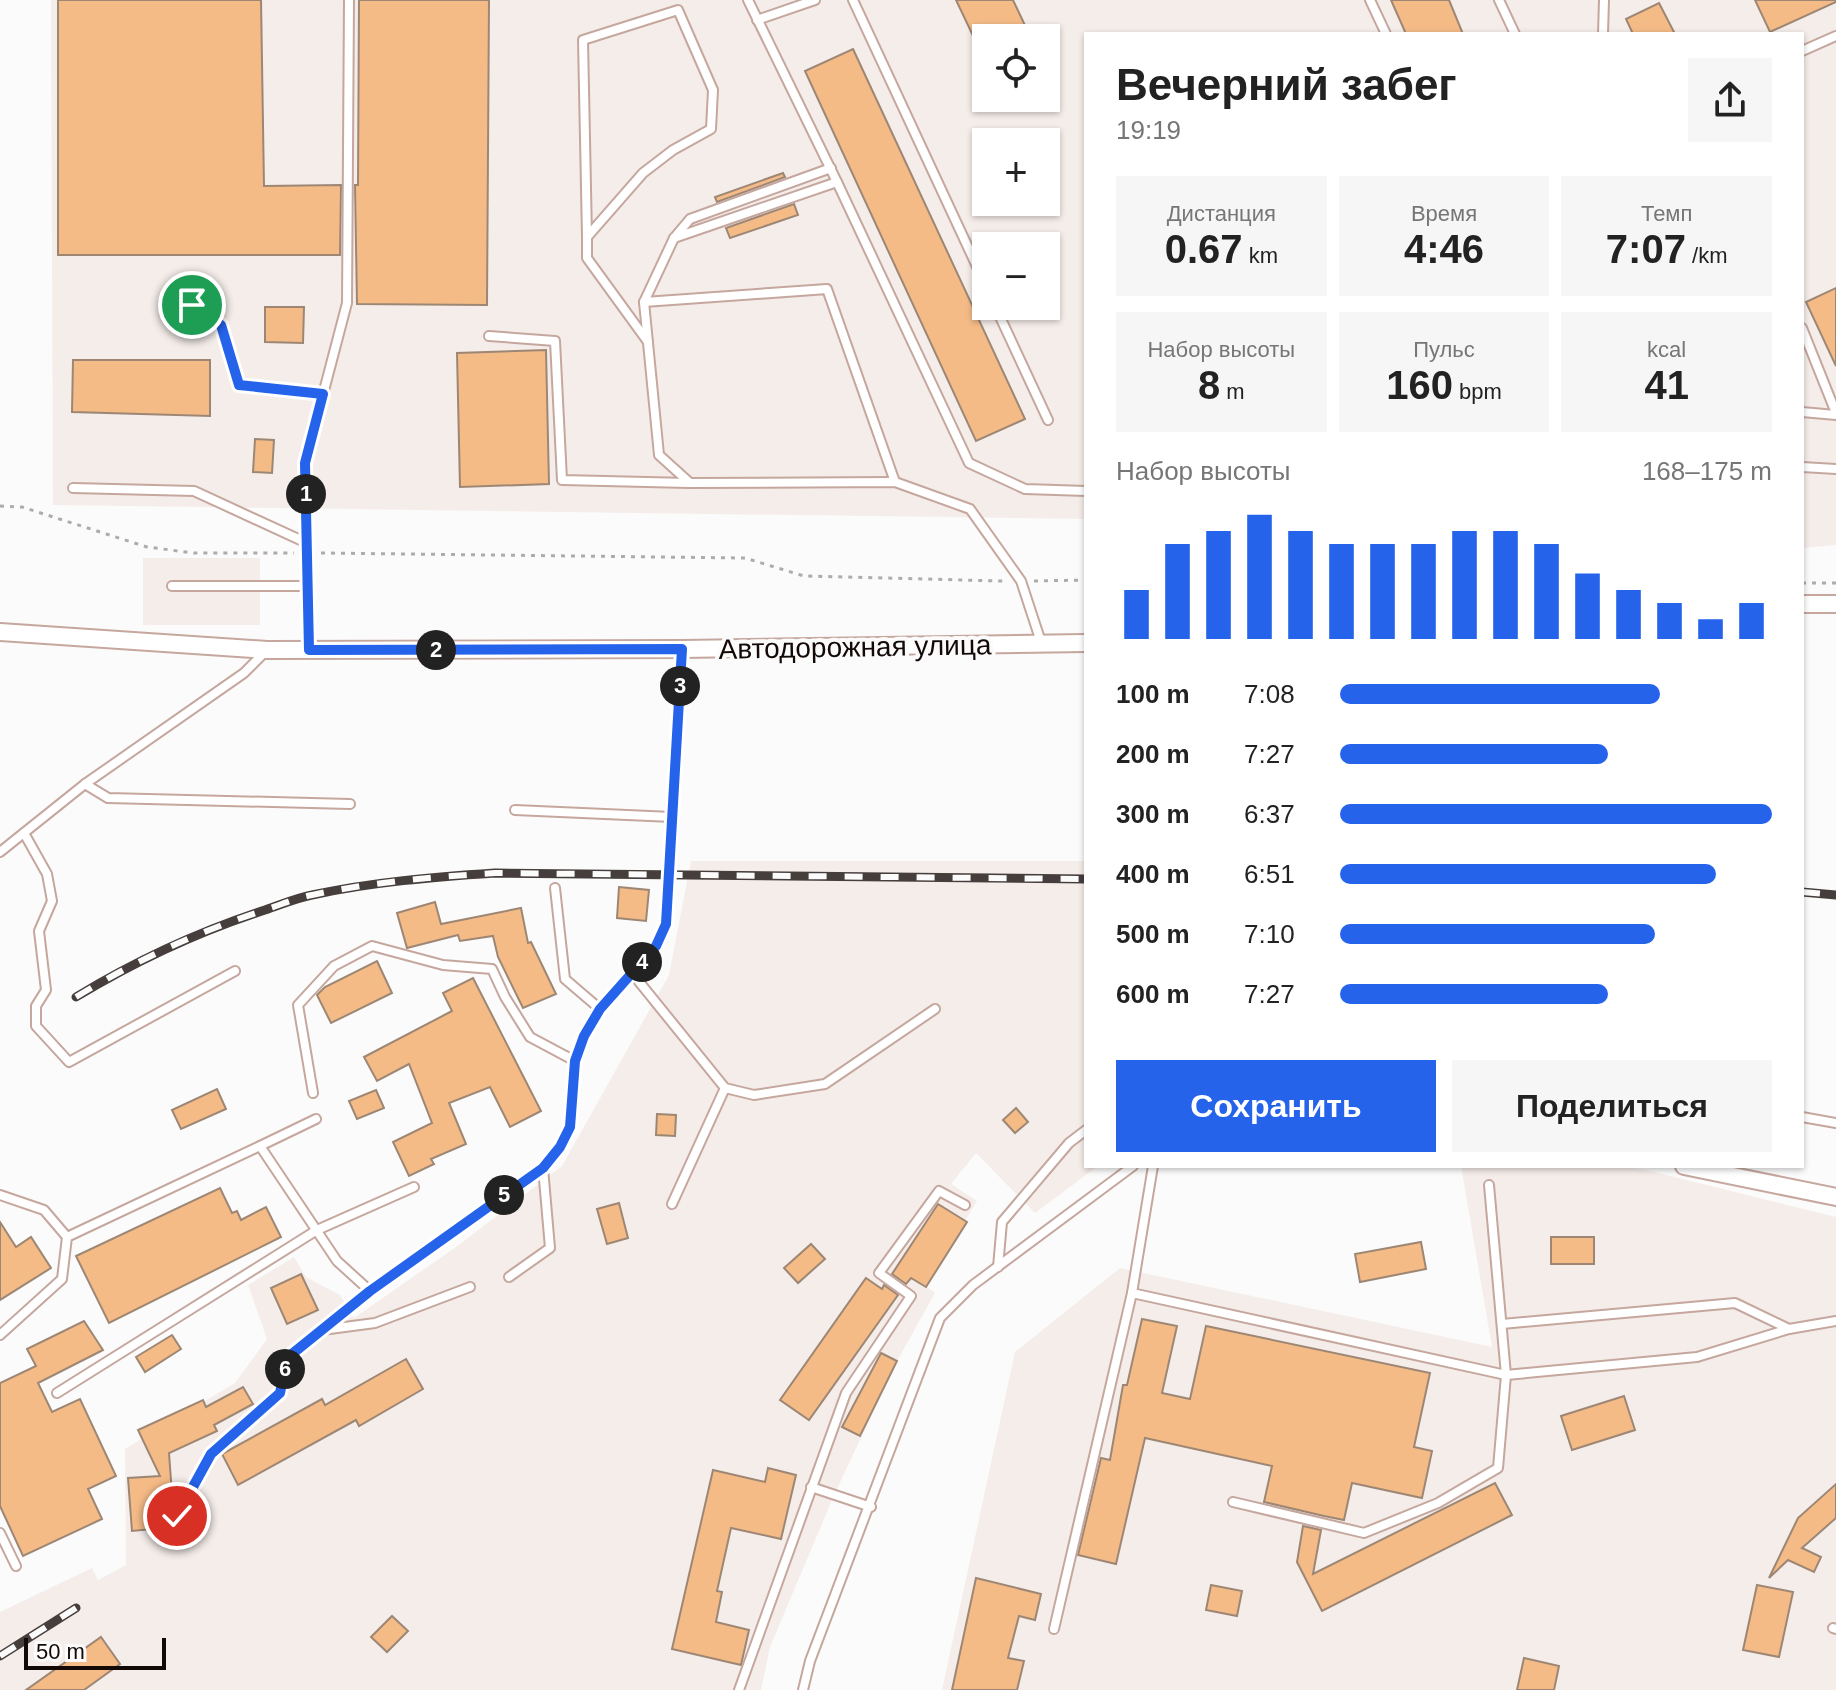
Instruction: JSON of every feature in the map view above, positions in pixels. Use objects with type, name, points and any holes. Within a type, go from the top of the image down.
[{"type":"street","points":[[1804,604],[1836,604]]},
{"type":"street","name":"Автодорожная улица","points":[[0,632],[267,650],[682,649],[1084,643]]},
{"type":"street","points":[[1694,1168],[1836,1197]]},
{"type":"lane","points":[[309,650],[305,463],[347,303],[349,0]]},
{"type":"lane","points":[[748,0],[831,168],[969,463],[1025,489],[1084,491]]},
{"type":"lane","points":[[757,20],[815,0]]},
{"type":"lane","points":[[853,0],[972,256]]},
{"type":"lane","points":[[1370,0],[1385,32]]},
{"type":"lane","points":[[1499,0],[1514,32]]},
{"type":"lane","points":[[1603,32],[1604,0]]},
{"type":"lane","points":[[587,237],[643,173],[673,150],[711,129],[713,90],[678,10],[583,40],[587,258],[648,342]]},
{"type":"lane","points":[[1804,50],[1836,36]]},
{"type":"lane","points":[[690,483],[659,455],[644,302],[674,238],[690,219],[831,168]]},
{"type":"lane","points":[[674,238],[837,182]]},
{"type":"lane","points":[[189,289],[192,305],[221,325],[239,385],[323,394]]},
{"type":"lane","points":[[644,302],[827,289],[895,482]]},
{"type":"lane","points":[[1002,320],[1048,420]]},
{"type":"lane","points":[[1804,333],[1836,414],[1804,412]]},
{"type":"lane","points":[[489,336],[555,341],[562,480],[895,482],[970,509],[1021,581],[1042,645]]},
{"type":"lane","points":[[1804,467],[1836,469]]},
{"type":"lane","points":[[73,488],[194,491],[307,543]]},
{"type":"lane","points":[[172,586],[308,586]]},
{"type":"lane","points":[[177,1516],[211,1454],[280,1393],[287,1358],[370,1291],[543,1168],[560,1147],[570,1127],[575,1061],[584,1036],[600,1009],[656,946],[666,924],[682,649]]},
{"type":"lane","points":[[0,852],[85,784],[244,673],[267,650]]},
{"type":"lane","points":[[85,784],[108,798],[350,804]]},
{"type":"lane","points":[[515,810],[672,817]]},
{"type":"lane","points":[[24,833],[47,874],[52,901],[39,931],[46,990],[36,1006],[36,1026],[69,1062],[235,971]]},
{"type":"lane","points":[[555,888],[565,979],[600,1009]]},
{"type":"lane","points":[[313,1093],[298,1005],[334,966],[372,946],[443,965],[492,969],[530,1037],[575,1061]]},
{"type":"lane","points":[[632,973],[725,1088],[754,1095],[825,1084],[935,1009]]},
{"type":"lane","points":[[672,1204],[725,1088]]},
{"type":"lane","points":[[1804,1117],[1836,1123]]},
{"type":"lane","points":[[67,1237],[316,1119]]},
{"type":"lane","points":[[998,1267],[1002,1222],[1069,1143],[1084,1132]]},
{"type":"lane","points":[[260,1146],[337,1261],[370,1291]]},
{"type":"lane","points":[[509,1277],[550,1248],[543,1168]]},
{"type":"lane","points":[[803,1690],[810,1661],[871,1507],[940,1318],[973,1285],[1130,1168]]},
{"type":"lane","points":[[1054,1629],[1132,1293],[1153,1168]]},
{"type":"lane","points":[[1233,1502],[1364,1533],[1438,1503],[1498,1468],[1506,1375],[1489,1185]]},
{"type":"lane","points":[[57,1393],[317,1230],[414,1187]]},
{"type":"lane","points":[[739,1690],[846,1393],[911,1296],[879,1273],[939,1191],[965,1205]]},
{"type":"lane","points":[[0,1195],[44,1210],[67,1237],[62,1279],[0,1335]]},
{"type":"lane","points":[[321,1330],[375,1323],[470,1287]]},
{"type":"lane","points":[[1132,1293],[1506,1375],[1697,1357],[1789,1329],[1836,1321]]},
{"type":"lane","points":[[1502,1324],[1735,1303],[1789,1329]]},
{"type":"lane","points":[[811,1487],[871,1507]]},
{"type":"lane","points":[[0,1533],[16,1566]]},
{"type":"path","points":[[0,506],[22,507],[147,547],[194,553],[745,558],[804,576],[1084,580]]},
{"type":"path","points":[[1804,583],[1836,583]]},
{"type":"shaded area","points":[[51,0],[1836,0],[1836,545],[1804,548],[1804,32],[1084,32],[1084,519],[53,505]]},
{"type":"shaded area","points":[[143,558],[260,558],[260,625],[143,625]]},
{"type":"shaded area","points":[[691,861],[1084,861],[1084,1168],[1095,1168],[1035,1213],[976,1153],[951,1184],[977,1201],[926,1286],[935,1293],[897,1361],[835,1493],[770,1647],[761,1690],[0,1690],[0,1612],[92,1568],[98,1580],[126,1565],[125,1449],[235,1383],[267,1339],[248,1285],[294,1257],[306,1277],[340,1295],[354,1318],[456,1247],[562,1166],[669,975]]},
{"type":"shaded area","points":[[1461,1168],[1642,1169],[1836,1217],[1836,1690],[942,1690],[1015,1352],[1120,1268],[1492,1347]]},
{"type":"building","points":[[58,0],[261,0],[264,186],[341,185],[340,255],[58,255]]},
{"type":"building","points":[[359,0],[489,0],[487,305],[357,304],[355,185],[358,185]]},
{"type":"building","points":[[956,0],[1013,0],[1024,24],[972,24],[972,34]]},
{"type":"building","points":[[1391,0],[1449,0],[1462,32],[1405,32]]},
{"type":"building","points":[[1755,0],[1836,0],[1836,2],[1770,32]]},
{"type":"building","points":[[1659,3],[1674,32],[1632,32],[1626,19]]},
{"type":"building","points":[[853,49],[972,305],[972,320],[979,320],[1025,419],[976,441],[805,71]]},
{"type":"building","points":[[783,173],[785,177],[717,202],[715,197]]},
{"type":"building","points":[[794,204],[798,215],[730,238],[726,228]]},
{"type":"building","points":[[1836,288],[1836,366],[1806,302]]},
{"type":"building","points":[[265,307],[304,307],[303,343],[265,342]]},
{"type":"building","points":[[546,350],[549,484],[460,487],[457,353]]},
{"type":"building","points":[[73,360],[210,360],[210,416],[72,412]]},
{"type":"building","points":[[255,439],[274,440],[272,473],[253,472]]},
{"type":"building","points":[[619,887],[649,890],[646,921],[617,918]]},
{"type":"building","points":[[435,902],[441,924],[521,908],[528,943],[531,942],[556,994],[523,1008],[498,957],[493,936],[460,941],[458,935],[407,948],[397,913]]},
{"type":"building","points":[[377,961],[392,993],[331,1023],[317,995],[325,987]]},
{"type":"building","points":[[473,978],[541,1111],[510,1127],[490,1087],[449,1103],[466,1144],[431,1159],[434,1164],[409,1176],[393,1142],[432,1123],[409,1064],[377,1081],[364,1057],[452,1011],[443,993]]},
{"type":"building","points":[[217,1089],[226,1109],[181,1129],[172,1110]]},
{"type":"building","points":[[376,1090],[384,1108],[357,1119],[349,1101]]},
{"type":"building","points":[[1016,1108],[1028,1122],[1015,1133],[1003,1120]]},
{"type":"building","points":[[657,1114],[676,1115],[675,1136],[656,1135]]},
{"type":"building","points":[[220,1188],[232,1213],[237,1211],[241,1220],[266,1207],[281,1237],[109,1323],[76,1256]]},
{"type":"building","points":[[619,1203],[628,1238],[607,1244],[597,1209]]},
{"type":"building","points":[[938,1204],[967,1222],[926,1287],[911,1278],[906,1284],[892,1274]]},
{"type":"building","points":[[0,1222],[16,1247],[31,1237],[51,1268],[0,1300]]},
{"type":"building","points":[[1551,1237],[1594,1237],[1594,1264],[1551,1264]]},
{"type":"building","points":[[1421,1242],[1426,1269],[1360,1282],[1355,1254]]},
{"type":"building","points":[[811,1244],[825,1259],[798,1283],[784,1268]]},
{"type":"building","points":[[301,1274],[318,1310],[287,1324],[271,1288]]},
{"type":"building","points":[[866,1278],[898,1295],[809,1420],[780,1400]]},
{"type":"building","points":[[1142,1319],[1177,1326],[1162,1393],[1190,1399],[1206,1326],[1430,1373],[1414,1447],[1432,1451],[1422,1498],[1352,1483],[1344,1520],[1324,1516],[1264,1502],[1272,1466],[1145,1438],[1116,1564],[1078,1555],[1101,1458],[1110,1460],[1123,1385],[1127,1385]]},
{"type":"building","points":[[84,1321],[103,1350],[38,1383],[52,1412],[80,1399],[116,1476],[88,1489],[102,1519],[23,1556],[0,1506],[0,1383],[36,1366],[27,1349]]},
{"type":"building","points":[[172,1335],[181,1349],[145,1372],[136,1357]]},
{"type":"building","points":[[881,1353],[897,1361],[860,1436],[842,1427]]},
{"type":"building","points":[[406,1359],[423,1389],[359,1426],[356,1420],[238,1485],[222,1454],[322,1399],[325,1405]]},
{"type":"building","points":[[243,1387],[253,1404],[214,1425],[217,1431],[169,1453],[173,1508],[170,1517],[175,1527],[132,1531],[128,1478],[160,1476],[138,1430],[203,1400],[206,1407]]},
{"type":"building","points":[[1624,1396],[1635,1430],[1572,1450],[1561,1416]]},
{"type":"building","points":[[768,1468],[796,1475],[781,1539],[731,1528],[717,1591],[722,1592],[716,1622],[749,1630],[741,1665],[672,1649],[713,1470],[765,1482]]},
{"type":"building","points":[[1495,1483],[1512,1515],[1322,1611],[1297,1562],[1303,1526],[1321,1530],[1313,1574]]},
{"type":"building","points":[[1836,1484],[1836,1518],[1802,1548],[1821,1557],[1814,1572],[1788,1560],[1769,1578],[1798,1518]]},
{"type":"building","points":[[976,1578],[1041,1594],[1035,1620],[1019,1616],[1008,1658],[1024,1661],[1017,1690],[952,1690]]},
{"type":"building","points":[[1211,1585],[1242,1591],[1237,1616],[1206,1610]]},
{"type":"building","points":[[1757,1585],[1793,1592],[1779,1657],[1743,1650]]},
{"type":"building","points":[[392,1616],[408,1631],[387,1652],[371,1637]]},
{"type":"building","points":[[101,1637],[120,1664],[84,1690],[26,1690]]},
{"type":"building","points":[[1524,1658],[1559,1666],[1554,1690],[1517,1690]]},
{"type":"railway","points":[[76,997],[168,948],[240,919],[306,896],[403,881],[495,873],[1084,879]]},
{"type":"railway","points":[[1804,892],[1836,895]]},
{"type":"railway","points":[[0,1656],[76,1608]]},
{"type":"route","points":[[177,1516],[211,1454],[280,1393],[287,1358],[370,1291],[543,1168],[560,1147],[570,1127],[575,1061],[584,1036],[600,1009],[656,946],[666,924],[682,649],[309,650],[305,463],[323,394],[239,385],[221,325],[192,305]]}]
